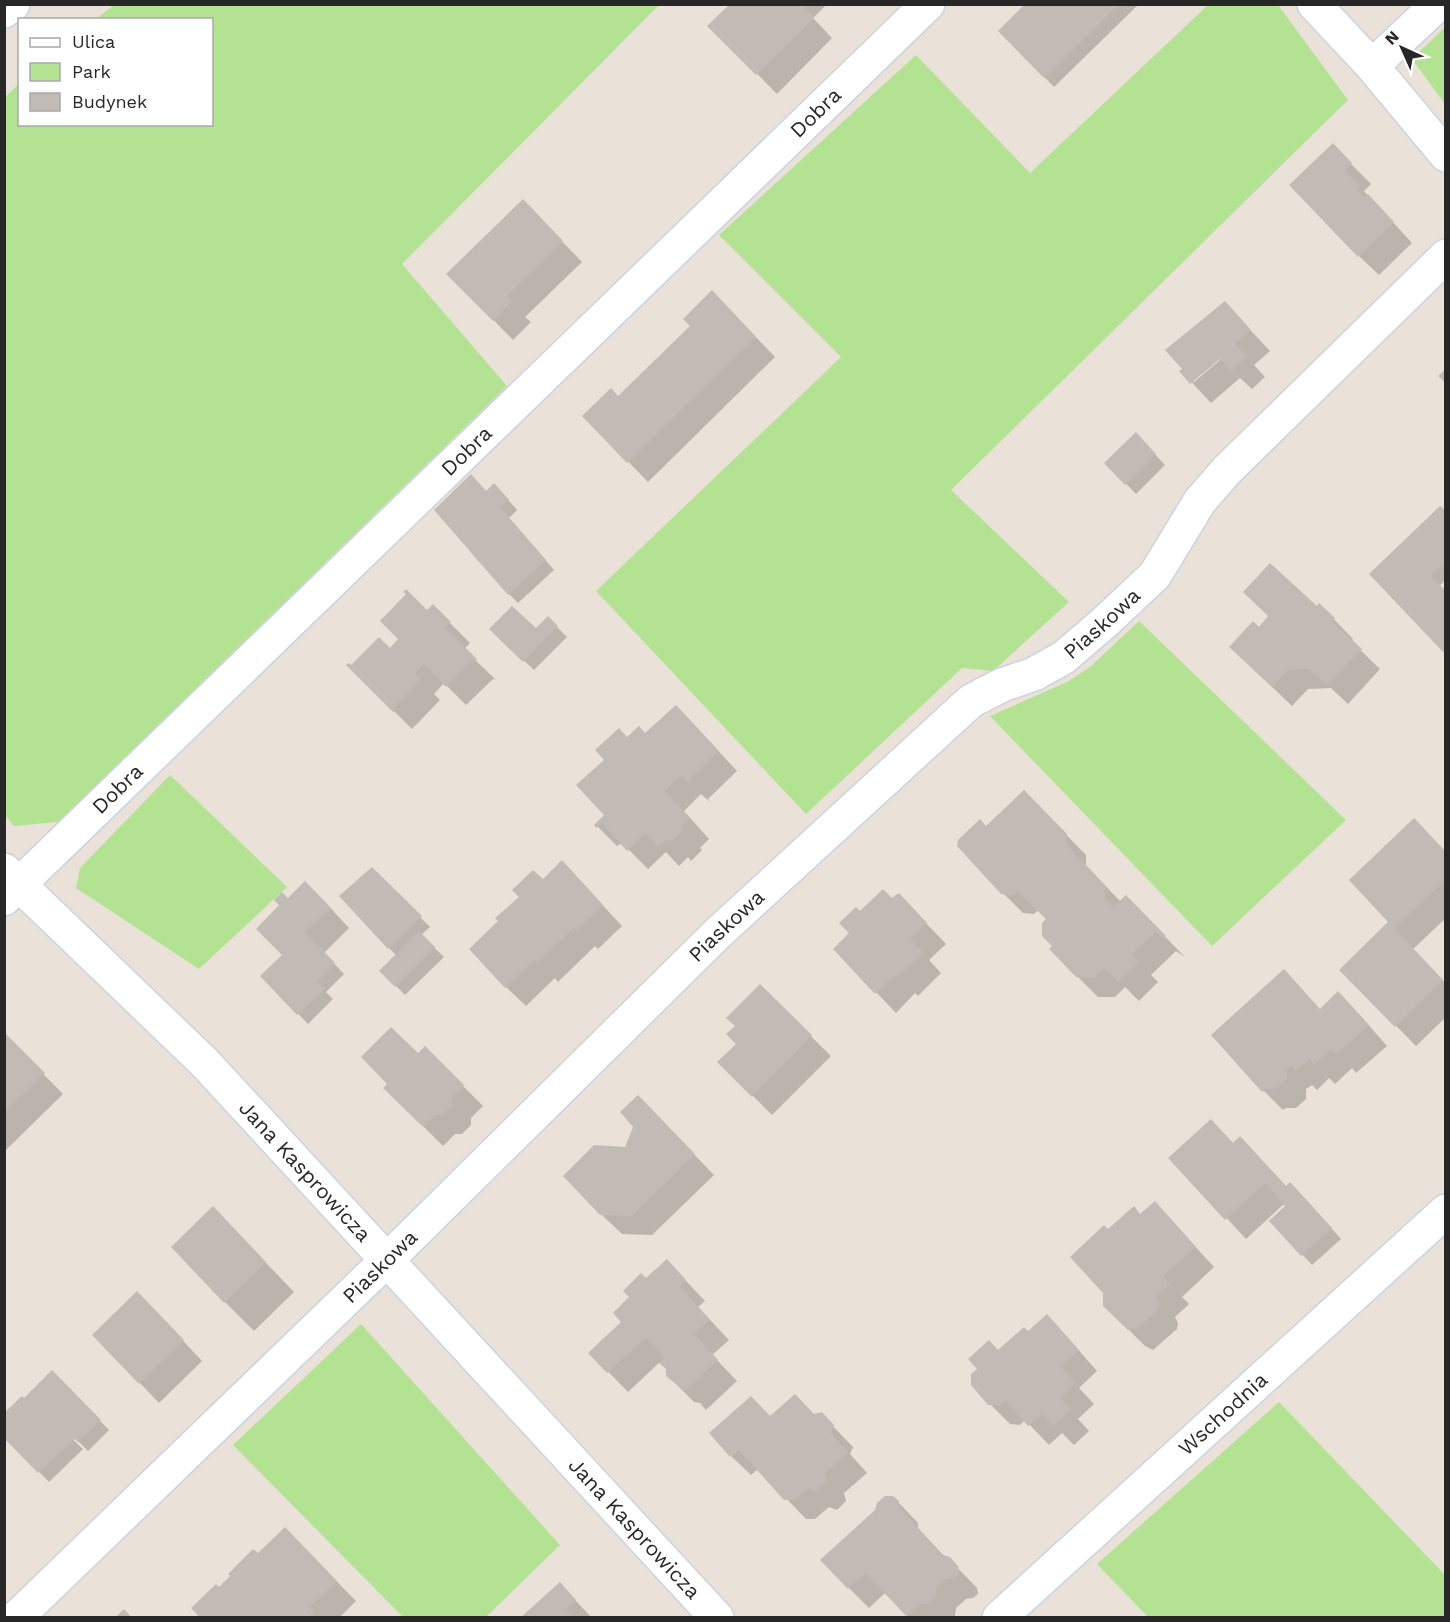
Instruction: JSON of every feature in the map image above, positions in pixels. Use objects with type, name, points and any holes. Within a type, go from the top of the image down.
[{"type":"street","points":[[4,11],[13,4]]},
{"type":"street","name":"Dobra","points":[[10,884],[928,4]]},
{"type":"street","points":[[1314,4],[1372,66],[1446,155]]},
{"type":"street","points":[[1372,66],[1438,4]]},
{"type":"street","name":"Piaskowa","points":[[15,1617],[388,1259],[718,933],[971,701],[1002,685],[1034,674],[1063,658],[1114,615],[1155,575],[1200,501],[1227,470],[1446,256]]},
{"type":"street","name":"Jana Kasprowicza","points":[[10,884],[205,1063],[717,1617]]},
{"type":"street","name":"Wschodnia","points":[[999,1617],[1446,1211]]},
{"type":"green space","points":[[1209,4],[1278,5],[1348,100],[951,490],[1069,602],[993,671],[962,668],[806,814],[596,591],[841,357],[719,235],[916,55],[1030,173]]},
{"type":"green space","points":[[114,5],[659,5],[402,264],[507,386],[58,822],[14,826],[4,814],[5,97],[18,85],[18,126],[213,126],[213,18],[97,18]]},
{"type":"green space","points":[[1445,27],[1445,104],[1412,59]]},
{"type":"green space","points":[[1139,621],[1346,820],[1212,946],[990,716],[1067,682],[1090,667]]},
{"type":"green space","points":[[170,775],[287,887],[199,969],[76,888],[80,868]]},
{"type":"green space","points":[[361,1324],[560,1545],[486,1617],[403,1617],[233,1445]]},
{"type":"green space","points":[[1279,1402],[1445,1575],[1445,1617],[1148,1617],[1097,1564]]},
{"type":"building","points":[[730,4],[801,4],[814,18],[756,75],[707,26]]},
{"type":"building","points":[[1025,4],[1119,4],[1044,78],[998,31]]},
{"type":"building","points":[[1333,143],[1352,163],[1345,171],[1360,186],[1357,190],[1364,197],[1368,194],[1394,222],[1358,257],[1289,185]]},
{"type":"building","points":[[523,199],[563,241],[507,296],[512,301],[493,321],[446,274]]},
{"type":"building","points":[[712,290],[756,337],[627,463],[582,416],[611,388],[618,396],[690,326],[683,319]]},
{"type":"building","points":[[1225,301],[1251,330],[1235,344],[1247,356],[1231,371],[1220,359],[1190,384],[1179,371],[1182,369],[1165,350]]},
{"type":"building","points":[[1446,369],[1446,383],[1438,376]]},
{"type":"building","points":[[1136,432],[1156,454],[1125,485],[1104,463]]},
{"type":"building","points":[[471,474],[486,491],[494,483],[509,500],[500,507],[546,560],[508,595],[434,510]]},
{"type":"building","points":[[1440,506],[1446,511],[1446,561],[1431,576],[1446,591],[1444,653],[1369,574]]},
{"type":"building","points":[[1270,563],[1317,606],[1319,603],[1335,618],[1332,621],[1362,649],[1327,685],[1309,669],[1288,670],[1272,687],[1229,647],[1253,621],[1259,627],[1268,616],[1243,592]]},
{"type":"building","points":[[406,589],[427,610],[433,604],[451,622],[445,628],[477,659],[474,662],[472,660],[446,687],[424,664],[415,673],[421,679],[394,708],[396,710],[393,712],[346,665],[349,663],[351,665],[379,637],[390,648],[398,639],[380,621],[406,594],[403,592]]},
{"type":"building","points":[[512,606],[536,628],[548,616],[558,626],[523,662],[489,629]]},
{"type":"building","points":[[676,705],[719,751],[690,779],[692,781],[689,783],[681,775],[665,791],[690,818],[681,827],[683,830],[671,842],[668,839],[658,847],[645,833],[627,851],[602,823],[596,828],[594,825],[604,815],[576,785],[604,760],[595,750],[619,728],[627,737],[639,726],[645,733]]},
{"type":"building","points":[[1024,790],[1067,834],[1067,845],[1105,885],[1105,899],[1113,907],[1126,895],[1166,936],[1163,939],[1156,932],[1132,954],[1139,962],[1118,982],[1104,968],[1094,978],[1076,977],[1049,949],[1052,946],[1042,936],[1042,923],[1046,919],[1017,891],[1014,895],[1001,894],[957,846],[958,840],[980,819],[986,826]]},
{"type":"building","points":[[1414,818],[1446,852],[1446,880],[1394,928],[1443,980],[1395,1027],[1339,970],[1388,922],[1349,880]]},
{"type":"building","points":[[562,860],[603,905],[577,930],[574,927],[537,963],[534,960],[505,988],[469,949],[498,921],[495,918],[519,897],[512,890],[533,870],[543,879]]},
{"type":"building","points":[[372,867],[422,916],[388,949],[339,896]]},
{"type":"building","points":[[305,881],[331,908],[305,932],[335,963],[317,981],[325,989],[297,1015],[260,976],[282,955],[256,929],[279,905],[274,900],[282,892],[288,898]]},
{"type":"building","points":[[883,889],[892,898],[899,893],[927,923],[910,939],[923,953],[897,977],[894,975],[875,994],[833,949],[849,933],[839,923],[856,907],[860,911]]},
{"type":"building","points":[[419,931],[435,947],[395,987],[379,971]]},
{"type":"building","points":[[1284,969],[1320,1009],[1338,991],[1369,1025],[1336,1054],[1331,1049],[1314,1065],[1309,1059],[1296,1071],[1291,1066],[1287,1069],[1287,1079],[1276,1089],[1266,1089],[1262,1092],[1211,1035]]},
{"type":"building","points":[[760,984],[812,1035],[752,1097],[717,1062],[736,1044],[726,1034],[735,1026],[726,1018]]},
{"type":"building","points":[[391,1027],[418,1053],[425,1046],[464,1085],[452,1098],[452,1105],[442,1115],[435,1115],[423,1127],[383,1088],[387,1084],[361,1057]]},
{"type":"building","points":[[4,1032],[45,1073],[4,1112]]},
{"type":"building","points":[[638,1095],[695,1154],[632,1216],[600,1215],[563,1176],[594,1145],[625,1147],[633,1127],[620,1112]]},
{"type":"building","points":[[1211,1119],[1233,1143],[1240,1136],[1286,1186],[1290,1182],[1332,1228],[1301,1256],[1269,1221],[1285,1206],[1265,1183],[1225,1220],[1168,1158]]},
{"type":"building","points":[[1155,1201],[1196,1247],[1163,1276],[1170,1284],[1156,1296],[1159,1303],[1157,1311],[1137,1329],[1128,1330],[1103,1306],[1103,1293],[1070,1257],[1104,1225],[1108,1229],[1134,1206],[1140,1214]]},
{"type":"building","points":[[213,1206],[266,1262],[224,1303],[171,1247]]},
{"type":"building","points":[[667,1259],[686,1280],[680,1286],[710,1320],[694,1334],[718,1360],[685,1391],[666,1376],[666,1369],[659,1363],[665,1358],[646,1338],[607,1373],[588,1353],[621,1322],[613,1313],[629,1297],[623,1291],[641,1273],[646,1278]]},
{"type":"building","points":[[137,1291],[184,1340],[139,1384],[92,1335]]},
{"type":"building","points":[[1047,1314],[1079,1350],[1061,1367],[1075,1383],[1060,1398],[1071,1410],[1053,1426],[1042,1414],[1028,1426],[1005,1400],[1000,1405],[988,1405],[971,1385],[971,1374],[977,1369],[968,1359],[989,1340],[998,1350],[1024,1327],[1028,1331]]},
{"type":"building","points":[[52,1370],[101,1420],[78,1442],[75,1439],[38,1473],[4,1438],[4,1413],[22,1396],[24,1398]]},
{"type":"building","points":[[795,1394],[814,1414],[822,1412],[834,1425],[831,1433],[848,1452],[825,1473],[827,1481],[816,1491],[809,1488],[795,1500],[784,1500],[738,1449],[730,1457],[709,1433],[751,1396],[770,1416]]},
{"type":"building","points":[[885,1496],[893,1496],[899,1501],[899,1507],[943,1555],[950,1557],[958,1566],[959,1574],[953,1579],[946,1579],[936,1588],[936,1596],[927,1604],[920,1604],[906,1616],[866,1573],[848,1589],[820,1560],[875,1510],[877,1503]]},
{"type":"building","points":[[285,1527],[337,1581],[310,1607],[314,1612],[309,1618],[200,1618],[191,1608],[216,1584],[219,1587],[230,1576],[228,1574],[253,1549],[258,1553]]},
{"type":"building","points":[[560,1582],[576,1600],[566,1609],[574,1618],[520,1618]]},
{"type":"building","points":[[124,1609],[132,1618],[115,1618]]}]
